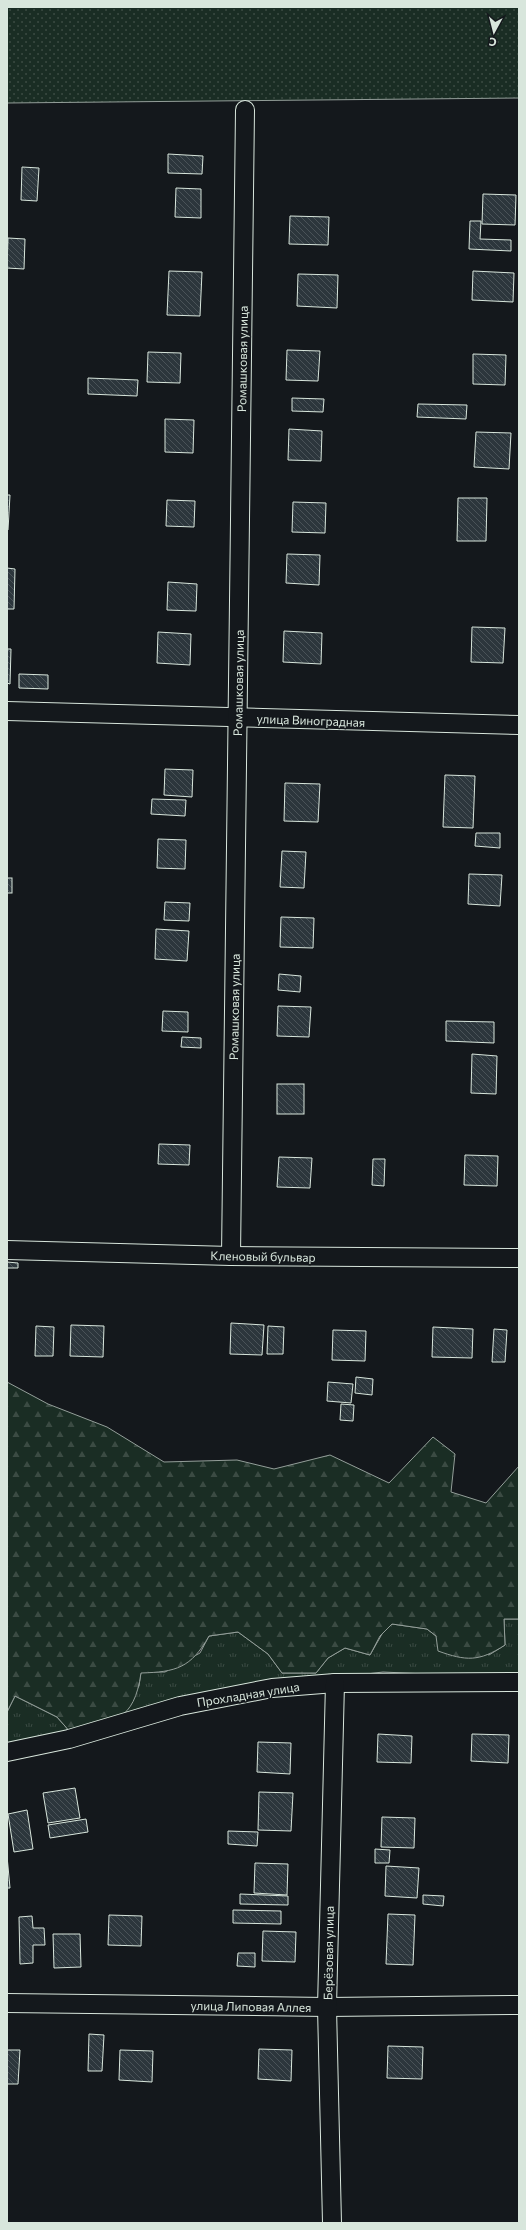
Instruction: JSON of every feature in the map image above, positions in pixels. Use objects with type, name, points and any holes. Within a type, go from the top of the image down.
[{"type":"street","name":"Ромашковая улица","points":[[231,1256],[245,110]]},
{"type":"street","name":"улица Виноградная","points":[[7,711],[519,725]]},
{"type":"street","name":"Кленовый бульвар","points":[[7,1250],[231,1256],[519,1258]]},
{"type":"street","name":"Прохладная улица","points":[[7,1752],[69,1739],[180,1706],[272,1688],[335,1682],[519,1682]]},
{"type":"street","name":"Берёзовая улица","points":[[332,2223],[327,2007],[335,1682]]},
{"type":"street","name":"улица Липовая Аллея","points":[[7,2003],[327,2007],[519,2005]]},
{"type":"green space","points":[[7,7],[519,7],[519,98],[7,103]]},
{"type":"green space","points":[[7,1382],[48,1404],[107,1427],[164,1462],[237,1460],[274,1469],[330,1455],[389,1483],[433,1437],[455,1454],[451,1492],[486,1503],[519,1466],[519,1619],[504,1619],[505,1645],[488,1655],[472,1658],[457,1657],[438,1651],[436,1636],[427,1629],[392,1624],[380,1636],[370,1655],[345,1648],[328,1658],[316,1673],[282,1673],[268,1654],[238,1632],[209,1636],[196,1655],[189,1662],[173,1669],[141,1673],[138,1689],[127,1710],[120,1717],[100,1726],[72,1734],[57,1717],[15,1696],[7,1712]]},
{"type":"green space","points":[[504,1619],[519,1619],[519,1675],[448,1675],[383,1672],[333,1678],[119,1719],[139,1686],[141,1672],[165,1672],[200,1653],[209,1636],[238,1632],[268,1654],[282,1673],[316,1673],[328,1658],[345,1648],[370,1655],[382,1634],[392,1624],[427,1629],[436,1636],[489,1655],[505,1645]]},
{"type":"green space","points":[[15,1696],[57,1717],[72,1734],[7,1748],[7,1712]]},
{"type":"building","points":[[168,154],[203,156],[202,174],[168,173]]},
{"type":"building","points":[[22,167],[39,168],[37,201],[21,200]]},
{"type":"building","points":[[176,188],[201,189],[201,218],[175,217]]},
{"type":"building","points":[[483,194],[516,195],[515,225],[482,224]]},
{"type":"building","points":[[290,216],[329,217],[328,245],[289,244]]},
{"type":"building","points":[[470,221],[481,221],[480,239],[511,240],[511,251],[469,249]]},
{"type":"building","points":[[8,238],[25,239],[24,269],[7,268]]},
{"type":"building","points":[[169,271],[202,272],[200,316],[167,315]]},
{"type":"building","points":[[473,271],[514,273],[513,302],[472,300]]},
{"type":"building","points":[[298,274],[338,275],[337,308],[297,306]]},
{"type":"building","points":[[287,350],[320,351],[318,381],[286,380]]},
{"type":"building","points":[[148,352],[181,353],[180,383],[147,382]]},
{"type":"building","points":[[473,354],[506,355],[505,385],[473,384]]},
{"type":"building","points":[[88,378],[138,380],[137,396],[88,394]]},
{"type":"building","points":[[292,398],[324,399],[323,412],[292,411]]},
{"type":"building","points":[[418,404],[467,405],[466,419],[417,417]]},
{"type":"building","points":[[165,419],[194,420],[193,453],[165,452]]},
{"type":"building","points":[[289,429],[322,431],[321,461],[288,460]]},
{"type":"building","points":[[476,432],[511,433],[509,469],[474,467]]},
{"type":"building","points":[[7,495],[10,495],[8,530],[7,530]]},
{"type":"building","points":[[458,498],[487,498],[486,541],[457,541]]},
{"type":"building","points":[[167,500],[195,501],[194,527],[166,526]]},
{"type":"building","points":[[293,502],[326,503],[325,533],[292,532]]},
{"type":"building","points":[[287,554],[320,555],[319,585],[286,583]]},
{"type":"building","points":[[7,568],[15,569],[14,609],[7,609]]},
{"type":"building","points":[[168,582],[197,584],[196,611],[167,610]]},
{"type":"building","points":[[472,627],[505,628],[503,663],[471,662]]},
{"type":"building","points":[[284,631],[322,633],[321,664],[283,662]]},
{"type":"building","points":[[158,632],[191,634],[190,665],[157,663]]},
{"type":"building","points":[[7,649],[11,649],[10,684],[7,683]]},
{"type":"building","points":[[19,674],[48,675],[48,689],[19,688]]},
{"type":"building","points":[[165,769],[193,770],[192,797],[164,795]]},
{"type":"building","points":[[445,775],[475,776],[473,828],[443,827]]},
{"type":"building","points":[[285,783],[320,784],[318,822],[284,821]]},
{"type":"building","points":[[152,799],[186,800],[185,816],[151,814]]},
{"type":"building","points":[[476,833],[500,833],[500,848],[475,846]]},
{"type":"building","points":[[158,839],[186,840],[185,869],[157,868]]},
{"type":"building","points":[[282,851],[306,852],[304,888],[280,887]]},
{"type":"building","points":[[469,874],[502,875],[500,906],[468,904]]},
{"type":"building","points":[[7,878],[12,878],[12,893],[7,893]]},
{"type":"building","points":[[165,902],[190,903],[189,921],[164,920]]},
{"type":"building","points":[[281,917],[314,918],[313,948],[280,947]]},
{"type":"building","points":[[156,929],[189,931],[187,961],[155,959]]},
{"type":"building","points":[[279,974],[301,976],[300,992],[278,990]]},
{"type":"building","points":[[278,1006],[311,1007],[309,1037],[277,1036]]},
{"type":"building","points":[[163,1011],[188,1012],[188,1032],[162,1031]]},
{"type":"building","points":[[446,1021],[494,1022],[494,1043],[446,1041]]},
{"type":"building","points":[[182,1037],[201,1038],[201,1048],[181,1047]]},
{"type":"building","points":[[472,1054],[497,1056],[496,1094],[471,1093]]},
{"type":"building","points":[[277,1084],[304,1084],[304,1114],[277,1114]]},
{"type":"building","points":[[159,1144],[190,1145],[189,1165],[158,1164]]},
{"type":"building","points":[[465,1155],[498,1156],[497,1186],[464,1185]]},
{"type":"building","points":[[279,1157],[312,1158],[310,1188],[277,1187]]},
{"type":"building","points":[[373,1159],[385,1159],[384,1186],[372,1185]]},
{"type":"building","points":[[7,1262],[18,1263],[18,1268],[7,1268]]},
{"type":"building","points":[[231,1323],[264,1325],[262,1355],[230,1354]]},
{"type":"building","points":[[71,1325],[104,1326],[103,1357],[70,1356]]},
{"type":"building","points":[[36,1326],[54,1327],[53,1356],[35,1356]]},
{"type":"building","points":[[268,1326],[284,1327],[283,1354],[267,1354]]},
{"type":"building","points":[[433,1327],[473,1329],[472,1358],[432,1357]]},
{"type":"building","points":[[494,1329],[507,1330],[505,1362],[492,1362]]},
{"type":"building","points":[[333,1330],[366,1331],[365,1361],[332,1360]]},
{"type":"building","points":[[356,1377],[373,1379],[372,1395],[355,1393]]},
{"type":"building","points":[[328,1382],[353,1384],[351,1403],[327,1401]]},
{"type":"building","points":[[341,1404],[354,1405],[353,1421],[340,1420]]},
{"type":"building","points":[[378,1734],[412,1736],[411,1763],[377,1762]]},
{"type":"building","points":[[472,1734],[509,1735],[508,1763],[471,1761]]},
{"type":"building","points":[[258,1742],[291,1743],[290,1774],[257,1772]]},
{"type":"building","points":[[75,1788],[80,1818],[48,1823],[43,1793]]},
{"type":"building","points":[[259,1792],[293,1793],[291,1831],[258,1830]]},
{"type":"building","points":[[27,1810],[33,1849],[14,1852],[8,1814]]},
{"type":"building","points":[[382,1817],[415,1818],[414,1848],[381,1847]]},
{"type":"building","points":[[86,1819],[88,1832],[50,1838],[48,1825]]},
{"type":"building","points":[[228,1831],[258,1832],[257,1846],[228,1844]]},
{"type":"building","points":[[375,1849],[390,1850],[389,1863],[375,1863]]},
{"type":"building","points":[[7,1856],[10,1888],[7,1888]]},
{"type":"building","points":[[255,1863],[288,1864],[287,1895],[254,1893]]},
{"type":"building","points":[[386,1866],[419,1868],[417,1898],[385,1896]]},
{"type":"building","points":[[240,1894],[288,1896],[288,1905],[240,1904]]},
{"type":"building","points":[[423,1895],[444,1896],[443,1906],[423,1904]]},
{"type":"building","points":[[233,1910],[281,1911],[281,1924],[233,1923]]},
{"type":"building","points":[[388,1914],[415,1915],[413,1965],[386,1964]]},
{"type":"building","points":[[109,1915],[142,1916],[141,1946],[108,1945]]},
{"type":"building","points":[[32,1916],[33,1928],[44,1928],[45,1945],[33,1945],[33,1963],[20,1964],[19,1917]]},
{"type":"building","points":[[263,1931],[296,1932],[295,1962],[262,1961]]},
{"type":"building","points":[[53,1934],[80,1934],[81,1967],[54,1968]]},
{"type":"building","points":[[238,1953],[255,1953],[255,1967],[237,1966]]},
{"type":"building","points":[[89,2034],[104,2035],[102,2071],[88,2071]]},
{"type":"building","points":[[388,2046],[423,2047],[422,2079],[387,2078]]},
{"type":"building","points":[[259,2049],[292,2050],[291,2081],[258,2079]]},
{"type":"building","points":[[7,2050],[20,2050],[18,2084],[7,2084]]},
{"type":"building","points":[[120,2050],[153,2051],[152,2082],[119,2080]]}]
